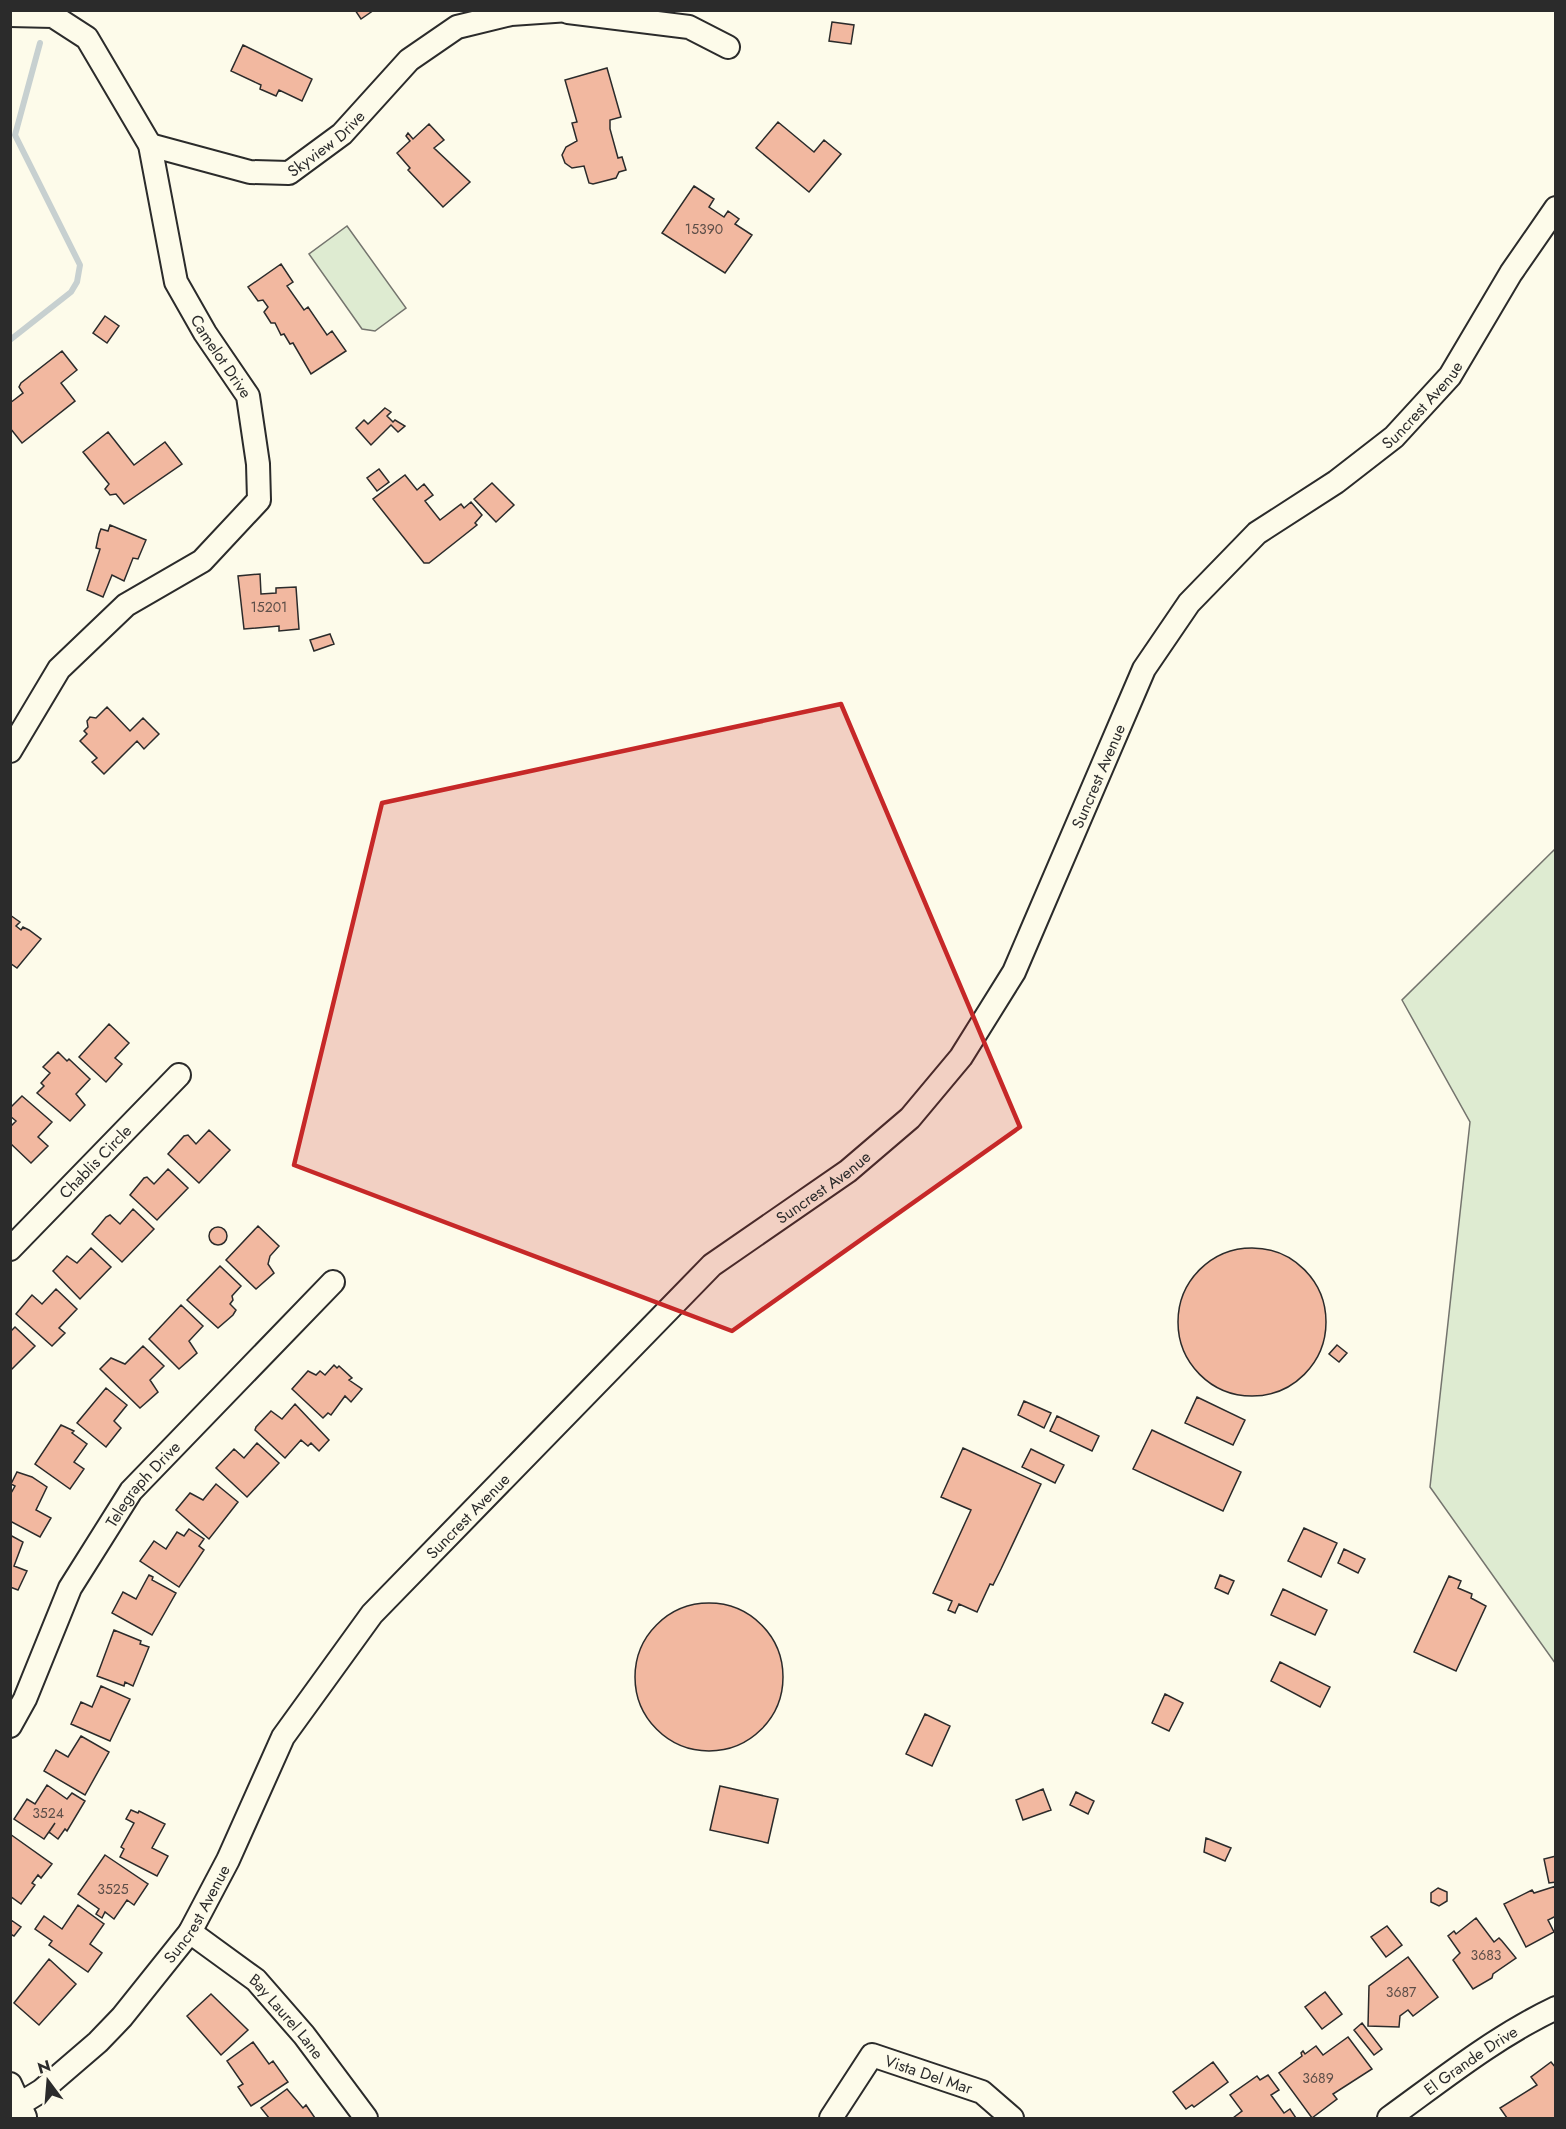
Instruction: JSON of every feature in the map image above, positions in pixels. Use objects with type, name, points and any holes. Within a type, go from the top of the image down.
[{"type":"street","name":"Skyview Drive","points":[[150,145],[250,172],[289,173],[342,134],[409,60],[457,27],[511,14],[568,11],[689,27],[728,47]]},
{"type":"street","points":[[10,15],[53,16],[87,38],[150,145]]},
{"type":"street","name":"Camelot Drive","points":[[10,751],[58,669],[126,605],[202,561],[259,500],[258,465],[248,396],[205,333],[176,282],[150,145]]},
{"type":"street","name":"Suncrest Avenue","points":[[17,2104],[41,2091],[98,2042],[122,2017],[190,1932],[228,1860],[283,1737],[372,1614],[712,1264],[848,1171],[910,1118],[961,1057],[1014,972],[1144,669],[1189,603],[1257,533],[1336,482],[1402,428],[1450,376],[1511,273],[1556,208]]},
{"type":"street","name":"Chablis Circle","points":[[10,1249],[179,1075]]},
{"type":"street","name":"Telegraph Drive","points":[[10,1726],[25,1699],[70,1588],[131,1491],[333,1282]]},
{"type":"street","name":"Bay Laurel Lane","points":[[190,1932],[256,1980],[304,2035],[366,2118]]},
{"type":"street","name":"El Grande Drive","points":[[1389,2118],[1479,2052],[1528,2021],[1556,2008]]},
{"type":"street","name":"Vista Del Mar","points":[[831,2118],[872,2055],[982,2092],[1012,2118]]},
{"type":"highlighted area","points":[[841,704],[1020,1127],[732,1331],[294,1165],[382,803]]},
{"type":"green space","points":[[347,226],[406,308],[375,331],[362,329],[309,254]]},
{"type":"green space","points":[[1555,849],[1555,1663],[1430,1487],[1470,1122],[1402,1000]]},
{"type":"building","points":[[355,10],[374,10],[361,19]]},
{"type":"building","points":[[832,22],[854,25],[851,44],[829,41]]},
{"type":"building","points":[[243,45],[312,79],[302,101],[279,90],[276,96],[260,89],[261,85],[231,71]]},
{"type":"building","points":[[607,68],[621,117],[610,120],[610,129],[618,158],[622,157],[626,170],[619,172],[616,178],[593,184],[589,183],[584,166],[572,168],[565,163],[562,155],[566,147],[577,141],[572,123],[577,122],[565,80]]},
{"type":"building","points":[[778,122],[814,152],[824,140],[841,154],[809,192],[756,148]]},
{"type":"building","points":[[429,124],[444,140],[434,148],[470,182],[443,207],[408,170],[410,168],[397,153],[410,141],[406,136],[408,133],[413,139]]},
{"type":"building","points":[[694,186],[714,199],[709,207],[724,217],[728,211],[739,219],[735,224],[752,235],[725,273],[662,233]]},
{"type":"building","points":[[281,264],[293,282],[287,286],[304,310],[308,307],[327,335],[332,331],[346,351],[311,374],[293,343],[290,344],[284,334],[281,335],[275,323],[271,323],[264,312],[268,307],[263,300],[258,301],[248,287]]},
{"type":"building","points":[[105,316],[119,326],[107,343],[93,333]]},
{"type":"building","points":[[62,351],[77,370],[61,383],[75,401],[22,443],[10,428],[10,403],[23,393],[19,387],[21,383]]},
{"type":"building","points":[[385,408],[391,412],[387,416],[393,422],[395,420],[405,426],[398,432],[391,425],[371,445],[356,428],[364,420],[368,424]]},
{"type":"building","points":[[108,432],[134,465],[165,442],[182,464],[124,504],[116,494],[110,495],[105,489],[109,484],[83,452]]},
{"type":"building","points":[[379,469],[389,482],[377,491],[367,478]]},
{"type":"building","points":[[405,475],[417,490],[424,484],[433,495],[425,501],[440,520],[461,504],[464,508],[471,502],[482,515],[475,523],[477,525],[429,563],[424,563],[373,499]]},
{"type":"building","points":[[492,483],[514,505],[496,522],[474,499]]},
{"type":"building","points":[[110,525],[146,540],[138,559],[133,558],[124,581],[112,575],[103,597],[87,590],[100,549],[96,548],[99,534],[101,529],[108,531]]},
{"type":"building","points":[[260,574],[261,594],[276,593],[276,588],[296,587],[299,629],[279,631],[279,626],[244,629],[238,576]]},
{"type":"building","points":[[330,634],[334,644],[314,651],[310,640]]},
{"type":"building","points":[[107,707],[130,731],[143,718],[159,734],[144,749],[137,741],[104,774],[92,762],[97,758],[80,741],[87,734],[84,731],[88,727],[87,721],[90,717],[96,718]]},
{"type":"building","points":[[10,915],[20,922],[16,926],[21,930],[23,927],[41,939],[17,968],[10,963]]},
{"type":"building","points":[[109,1024],[129,1043],[115,1058],[122,1064],[106,1082],[79,1057]]},
{"type":"building","points":[[58,1052],[90,1079],[76,1094],[85,1105],[70,1121],[37,1093],[44,1086],[41,1083],[50,1073],[43,1067]]},
{"type":"building","points":[[22,1096],[52,1122],[38,1137],[48,1146],[31,1163],[10,1143],[10,1127],[16,1121],[10,1116],[10,1108]]},
{"type":"building","points":[[209,1130],[230,1150],[199,1183],[168,1154],[184,1136],[188,1135],[196,1144]]},
{"type":"building","points":[[168,1169],[188,1188],[157,1220],[130,1195],[144,1178],[147,1177],[154,1184]]},
{"type":"building","points":[[133,1209],[154,1229],[122,1262],[92,1234],[106,1217],[110,1215],[120,1224]]},
{"type":"building","points":[[258,1226],[279,1246],[270,1256],[268,1264],[274,1273],[256,1289],[226,1260]]},
{"type":"building","points":[[214,1227],[222,1227],[227,1232],[225,1243],[214,1245],[209,1240],[209,1232]]},
{"type":"building","points":[[91,1248],[111,1267],[80,1299],[53,1271],[67,1256],[77,1263]]},
{"type":"building","points":[[1252,1248],[1280,1254],[1304,1270],[1320,1294],[1326,1322],[1320,1350],[1304,1374],[1280,1390],[1252,1396],[1224,1390],[1200,1374],[1184,1350],[1178,1322],[1184,1294],[1200,1270],[1224,1254]]},
{"type":"building","points":[[220,1266],[241,1286],[232,1296],[233,1300],[230,1304],[236,1310],[218,1328],[187,1300]]},
{"type":"building","points":[[56,1289],[77,1309],[59,1328],[65,1333],[52,1346],[16,1314],[32,1295],[42,1304]]},
{"type":"building","points":[[181,1305],[203,1326],[189,1341],[197,1353],[179,1369],[149,1339]]},
{"type":"building","points":[[15,1327],[35,1346],[10,1371],[10,1332]]},
{"type":"building","points":[[1337,1345],[1347,1353],[1339,1362],[1329,1354]]},
{"type":"building","points":[[143,1346],[164,1366],[150,1380],[158,1392],[140,1408],[100,1369],[111,1358],[125,1364]]},
{"type":"building","points":[[334,1365],[337,1368],[339,1366],[352,1378],[349,1380],[362,1389],[351,1402],[345,1396],[331,1415],[328,1413],[323,1418],[292,1389],[308,1371],[316,1375],[320,1371],[325,1375]]},
{"type":"building","points":[[106,1388],[127,1405],[114,1421],[121,1428],[106,1447],[77,1423]]},
{"type":"building","points":[[1197,1397],[1245,1420],[1233,1445],[1185,1423]]},
{"type":"building","points":[[1024,1401],[1051,1413],[1044,1428],[1018,1415]]},
{"type":"building","points":[[295,1404],[329,1440],[319,1451],[311,1443],[308,1446],[301,1440],[285,1458],[255,1430],[271,1411],[282,1419]]},
{"type":"building","points":[[1057,1416],[1099,1436],[1092,1451],[1050,1431]]},
{"type":"building","points":[[61,1425],[74,1431],[72,1433],[87,1444],[74,1462],[84,1469],[70,1489],[35,1464]]},
{"type":"building","points":[[1152,1430],[1241,1472],[1223,1511],[1133,1469]]},
{"type":"building","points":[[257,1443],[279,1463],[247,1497],[216,1468],[234,1449],[244,1458]]},
{"type":"building","points":[[963,1448],[1041,1484],[993,1585],[990,1584],[977,1612],[959,1604],[955,1613],[948,1610],[952,1601],[933,1593],[971,1510],[941,1497]]},
{"type":"building","points":[[1031,1449],[1064,1465],[1055,1483],[1022,1467]]},
{"type":"building","points":[[17,1472],[32,1477],[47,1487],[36,1510],[51,1518],[40,1537],[10,1521],[10,1495],[15,1486],[11,1484]]},
{"type":"building","points":[[216,1484],[238,1502],[209,1539],[176,1510],[190,1493],[203,1500]]},
{"type":"building","points":[[1304,1528],[1337,1543],[1321,1577],[1288,1561]]},
{"type":"building","points":[[189,1529],[204,1539],[199,1546],[204,1550],[179,1587],[140,1561],[154,1541],[166,1549],[177,1532],[184,1536]]},
{"type":"building","points":[[10,1535],[23,1542],[14,1566],[27,1571],[18,1590],[10,1587]]},
{"type":"building","points":[[1344,1549],[1365,1559],[1358,1573],[1338,1563]]},
{"type":"building","points":[[149,1575],[153,1577],[152,1580],[176,1593],[152,1635],[112,1613],[123,1592],[136,1599]]},
{"type":"building","points":[[1220,1575],[1234,1581],[1228,1594],[1215,1588]]},
{"type":"building","points":[[1449,1576],[1461,1581],[1458,1588],[1472,1594],[1471,1598],[1486,1606],[1456,1671],[1414,1652]]},
{"type":"building","points":[[1283,1589],[1327,1610],[1315,1635],[1271,1615]]},
{"type":"building","points":[[709,1603],[737,1608],[762,1624],[778,1649],[783,1677],[778,1705],[762,1730],[737,1746],[709,1751],[681,1746],[656,1730],[640,1705],[635,1677],[640,1649],[656,1624],[681,1608]]},
{"type":"building","points":[[114,1630],[141,1641],[140,1644],[149,1647],[133,1686],[125,1682],[124,1686],[97,1676]]},
{"type":"building","points":[[1280,1662],[1330,1687],[1320,1707],[1271,1681]]},
{"type":"building","points":[[101,1686],[130,1699],[110,1741],[71,1724],[81,1702],[92,1707]]},
{"type":"building","points":[[1165,1694],[1183,1703],[1169,1731],[1152,1723]]},
{"type":"building","points":[[925,1714],[950,1726],[932,1766],[906,1754]]},
{"type":"building","points":[[81,1736],[109,1752],[85,1795],[44,1771],[56,1750],[68,1757]]},
{"type":"building","points":[[47,1785],[67,1799],[72,1793],[85,1801],[67,1831],[65,1829],[58,1839],[49,1832],[55,1823],[44,1839],[14,1819],[27,1799],[35,1804]]},
{"type":"building","points":[[720,1786],[778,1799],[768,1843],[710,1830]]},
{"type":"building","points":[[1043,1789],[1051,1810],[1023,1820],[1016,1800]]},
{"type":"building","points":[[1076,1792],[1094,1801],[1088,1814],[1070,1805]]},
{"type":"building","points":[[131,1810],[138,1813],[139,1811],[165,1824],[152,1848],[168,1856],[157,1876],[120,1857],[124,1849],[121,1847],[134,1823],[126,1819]]},
{"type":"building","points":[[10,1834],[52,1864],[41,1878],[38,1875],[32,1883],[35,1885],[21,1904],[10,1896]]},
{"type":"building","points":[[1206,1838],[1231,1848],[1225,1861],[1204,1852]]},
{"type":"building","points":[[105,1855],[148,1884],[134,1905],[127,1900],[114,1919],[105,1912],[102,1918],[96,1914],[99,1909],[78,1894]]},
{"type":"building","points":[[1556,1856],[1556,1882],[1549,1883],[1544,1859]]},
{"type":"building","points":[[1556,1886],[1556,1916],[1548,1920],[1554,1932],[1526,1947],[1504,1904],[1532,1890],[1534,1893]]},
{"type":"building","points":[[1438,1888],[1447,1892],[1447,1901],[1439,1906],[1431,1902],[1431,1893]]},
{"type":"building","points":[[78,1905],[104,1924],[90,1944],[102,1953],[88,1972],[49,1945],[52,1941],[35,1929],[44,1916],[62,1929]]},
{"type":"building","points":[[1476,1918],[1494,1942],[1499,1938],[1516,1958],[1493,1974],[1492,1978],[1473,1989],[1453,1960],[1460,1953],[1448,1936],[1454,1931],[1456,1934]]},
{"type":"building","points":[[11,1920],[21,1927],[14,1936],[10,1934]]},
{"type":"building","points":[[1387,1926],[1402,1945],[1386,1957],[1371,1937]]},
{"type":"building","points":[[1408,1957],[1438,1997],[1413,2016],[1408,2010],[1400,2016],[1399,2027],[1368,2026],[1369,1986]]},
{"type":"building","points":[[49,1959],[76,1984],[39,2025],[14,2003]]},
{"type":"building","points":[[1325,1992],[1342,2014],[1322,2029],[1305,2007]]},
{"type":"building","points":[[211,1994],[248,2030],[221,2055],[187,2016]]},
{"type":"building","points":[[1362,2023],[1382,2049],[1374,2055],[1354,2030]]},
{"type":"building","points":[[1348,2037],[1372,2069],[1333,2094],[1337,2099],[1312,2118],[1279,2073],[1302,2056],[1303,2051],[1305,2054],[1316,2046],[1323,2055]]},
{"type":"building","points":[[253,2042],[269,2064],[273,2061],[288,2082],[251,2106],[238,2087],[243,2084],[227,2061]]},
{"type":"building","points":[[1213,2062],[1228,2082],[1194,2107],[1192,2105],[1186,2109],[1173,2092]]},
{"type":"building","points":[[1551,2062],[1556,2068],[1556,2118],[1507,2118],[1500,2108],[1537,2085],[1531,2077]]},
{"type":"building","points":[[1268,2075],[1279,2090],[1271,2095],[1284,2113],[1290,2109],[1296,2118],[1233,2118],[1242,2111],[1230,2095],[1257,2076],[1260,2080]]},
{"type":"building","points":[[287,2089],[303,2108],[306,2105],[315,2118],[269,2118],[261,2108]]},
{"type":"waterway","points":[[10,340],[71,292],[77,282],[80,265],[15,135],[40,43]]}]
